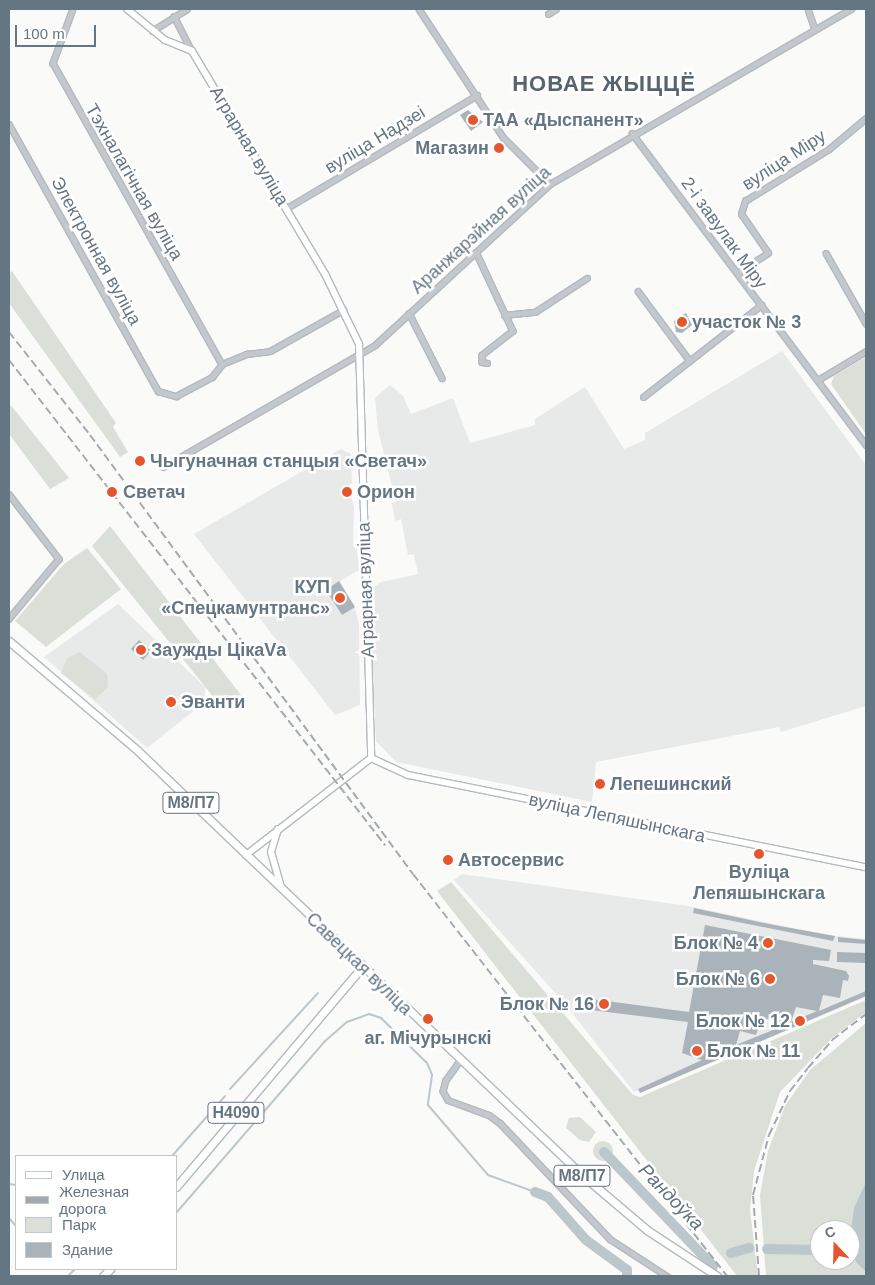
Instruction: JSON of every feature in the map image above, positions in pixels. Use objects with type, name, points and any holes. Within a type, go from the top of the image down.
[{"type":"main road","name":"Савецкая вуліца","points":[[9,641],[117,732],[460,1062],[586,1179],[647,1230],[717,1276]]},
{"type":"main road","name":"Н4090","points":[[178,1185],[362,968]]},
{"type":"street","name":"Тэхналагічная вуліца","points":[[73,9],[53,63],[222,364]]},
{"type":"street","points":[[127,9],[152,31],[192,51]]},
{"type":"street","points":[[152,31],[187,9]]},
{"type":"street","points":[[419,9],[503,137],[550,184]]},
{"type":"street","points":[[548,14],[556,9]]},
{"type":"street","points":[[808,9],[815,29]]},
{"type":"street","name":"Аранжарэйная вуліца","points":[[163,467],[361,353],[409,313],[550,184],[632,133],[851,9]]},
{"type":"street","points":[[174,16],[192,51]]},
{"type":"street","name":"Аграрная вуліца","points":[[192,51],[287,208],[343,310],[361,353],[371,758]]},
{"type":"street","name":"вуліца Надзеі","points":[[287,208],[477,95]]},
{"type":"street","name":"вуліца Міру","points":[[737,273],[768,253],[741,214],[745,201],[829,149],[866,118]]},
{"type":"street","name":"Электронная вуліца","points":[[9,124],[158,391],[176,396],[212,378],[222,364]]},
{"type":"street","name":"2-і завулак Міру","points":[[632,133],[866,445]]},
{"type":"street","points":[[476,252],[513,331],[482,355],[482,362],[488,363]]},
{"type":"street","points":[[826,253],[866,322]]},
{"type":"street","points":[[504,315],[535,312],[588,278]]},
{"type":"street","points":[[638,291],[690,361]]},
{"type":"street","points":[[643,397],[761,305]]},
{"type":"street","points":[[222,364],[247,354],[270,352],[343,310]]},
{"type":"street","points":[[409,313],[442,378]]},
{"type":"street","points":[[818,380],[866,351]]},
{"type":"street","points":[[9,494],[59,558],[9,619]]},
{"type":"street","points":[[246,855],[279,827],[371,758]]},
{"type":"street","name":"вуліца Лепяшынскага","points":[[371,758],[408,775],[866,867]]},
{"type":"street","points":[[279,827],[271,852],[282,890]]},
{"type":"street","points":[[460,1062],[446,1080],[443,1091],[448,1100],[488,1114],[500,1123],[610,1239],[667,1276]]},
{"type":"shaded area","points":[[782,351],[866,465],[866,706],[781,732],[779,727],[596,762],[592,802],[396,762],[376,741],[369,590],[381,582],[418,574],[414,554],[408,555],[401,519],[395,521],[392,503],[396,502],[378,430],[375,398],[390,385],[403,396],[411,414],[453,398],[470,443],[535,425],[535,419],[585,387],[624,449],[645,440],[645,433]]},
{"type":"shaded area","name":"КУП «Спецкамунтранс»","points":[[341,449],[351,454],[352,483],[344,490],[347,497],[351,496],[354,507],[353,546],[357,548],[359,570],[339,582],[355,607],[359,625],[360,705],[335,715],[194,534]]},
{"type":"shaded area","points":[[118,604],[205,687],[205,702],[147,748],[44,657]]},
{"type":"shaded area","points":[[462,874],[688,906],[826,935],[866,939],[866,997],[640,1093],[638,1090],[634,1092],[565,1004],[454,880]]},
{"type":"shaded area","points":[[866,1182],[866,1272],[860,1266],[860,1220],[852,1220],[854,1208]]},
{"type":"green space","points":[[12,271],[116,423],[113,427],[128,452],[120,457],[9,303],[9,274]]},
{"type":"green space","points":[[866,357],[866,434],[831,384],[834,376]]},
{"type":"green space","points":[[9,403],[69,478],[50,489],[9,434]]},
{"type":"green space","points":[[110,526],[241,695],[234,702],[228,696],[219,704],[92,546]]},
{"type":"green space","points":[[87,548],[121,589],[46,647],[15,621],[64,564]]},
{"type":"green space","points":[[80,652],[107,674],[108,687],[95,699],[61,673],[67,658]]},
{"type":"green space","points":[[451,882],[633,1095],[640,1097],[866,1000],[866,1012],[832,1038],[780,1092],[754,1171],[750,1210],[758,1276],[737,1276],[437,891]]},
{"type":"green space","points":[[866,1023],[866,1276],[766,1276],[760,1195],[768,1151],[785,1106],[810,1070]]},
{"type":"green space","points":[[580,1117],[596,1132],[589,1142],[580,1140],[566,1128],[569,1118]]},
{"type":"green space","points":[[603,1141],[610,1144],[613,1151],[610,1158],[603,1161],[596,1158],[593,1151],[596,1144]]},
{"type":"building","name":"ТАА «Дыспанент»","points":[[468,110],[483,122],[471,131],[460,115]]},
{"type":"building","name":"участок № 3","points":[[686,313],[692,325],[682,333],[676,332],[674,321]]},
{"type":"building","name":"КУП «Спецкамунтранс»","points":[[339,581],[355,607],[342,615],[326,590]]},
{"type":"building","name":"Заужды ЦікаVа","points":[[139,640],[151,651],[143,660],[131,649]]},
{"type":"building","points":[[694,908],[835,936],[833,941],[693,913]]},
{"type":"building","points":[[705,925],[831,950],[829,961],[813,960],[813,964],[846,971],[849,976],[848,981],[843,980],[840,998],[823,995],[819,1011],[866,991],[866,996],[640,1093],[638,1089],[702,1060],[682,1053],[688,1022],[583,1009],[584,998],[689,1012]],"holes":[[[796,1007],[817,1011],[791,1022]],[[762,1018],[790,1023],[736,1045],[740,1031],[756,1035]],[[715,1043],[732,1047],[708,1058]]]},
{"type":"building","points":[[838,937],[866,940],[866,944],[838,942]]},
{"type":"building","points":[[837,952],[866,953],[866,963],[837,962]]},
{"type":"waterway","points":[[230,1089],[318,993]]},
{"type":"waterway","points":[[178,1211],[324,1042],[347,1022],[369,1014],[381,1018],[427,1063],[432,1075],[428,1105],[488,1175],[535,1192]]},
{"type":"waterway","points":[[173,1155],[225,1096]]},
{"type":"waterway","name":"Рандоўка","points":[[604,1152],[713,1266]]},
{"type":"waterway","points":[[9,1184],[15,1185]]},
{"type":"waterway","name":"Рандоўка","points":[[535,1192],[548,1197],[586,1240],[627,1270],[627,1276]]},
{"type":"waterway","points":[[9,1218],[15,1225]]},
{"type":"waterway","name":"Рандоўка","points":[[731,1253],[749,1248]]},
{"type":"waterway","name":"Рандоўка","points":[[767,1249],[810,1250]]},
{"type":"waterway","points":[[68,1276],[74,1270]]},
{"type":"railway","points":[[9,332],[90,435],[413,874],[727,1276]]},
{"type":"railway","points":[[9,360],[385,845]]},
{"type":"railway","points":[[759,1276],[753,1195],[769,1135],[790,1091],[808,1068],[832,1040],[866,1014]]},
{"type":"place","name":"ТАА «Дыспанент»","points":[[473,120]]},
{"type":"place","name":"Магазин","points":[[499,148]]},
{"type":"place","name":"участок № 3","points":[[682,322]]},
{"type":"place","name":"Чыгуначная станцыя «Светач»","points":[[140,461]]},
{"type":"place","name":"Светач","points":[[112,492]]},
{"type":"place","name":"Орион","points":[[347,492]]},
{"type":"place","name":"КУП «Спецкамунтранс»","points":[[340,598]]},
{"type":"place","name":"Заужды ЦікаVа","points":[[141,650]]},
{"type":"place","name":"Эванти","points":[[171,702]]},
{"type":"place","name":"Лепешинский","points":[[600,784]]},
{"type":"place","name":"Вуліца Лепяшынскага","points":[[759,854]]},
{"type":"place","name":"Автосервис","points":[[448,860]]},
{"type":"place","name":"Блок № 4","points":[[768,943]]},
{"type":"place","name":"Блок № 6","points":[[770,979]]},
{"type":"place","name":"Блок № 16","points":[[604,1004]]},
{"type":"place","name":"аг. Мічурынскі","points":[[428,1019]]},
{"type":"place","name":"Блок № 12","points":[[800,1021]]},
{"type":"place","name":"Блок № 11","points":[[697,1051]]},
{"type":"district","name":"НОВАЕ ЖЫЦЦЁ","points":[[604,84]]}]
